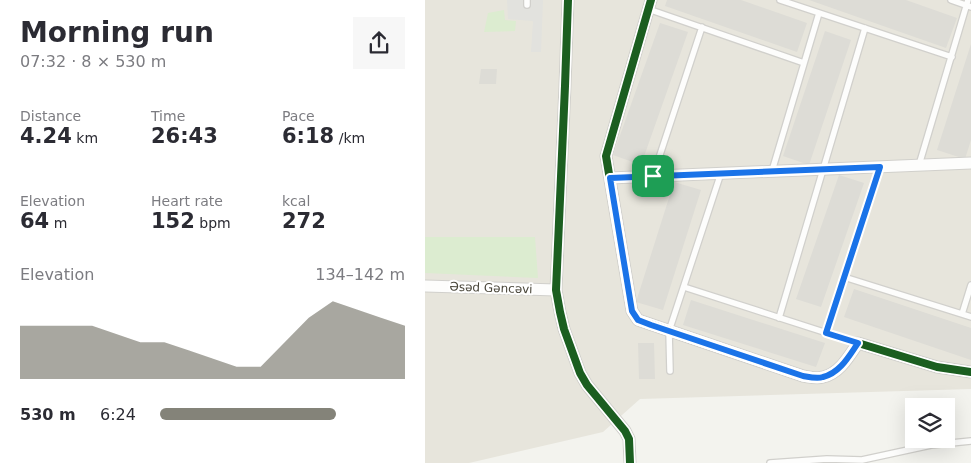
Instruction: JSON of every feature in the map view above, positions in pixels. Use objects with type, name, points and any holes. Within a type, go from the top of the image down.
[{"type":"street","points":[[568,0],[556,290],[564,329],[580,373],[587,385],[625,431],[629,439],[630,463]]},
{"type":"street","points":[[649,4],[607,150],[607,162],[632,311],[638,320],[803,376],[823,377],[832,373],[841,366],[858,343],[937,367],[971,372]]},
{"type":"street","points":[[610,178],[971,163]]},
{"type":"street","name":"Əsəd Gəncəvi","points":[[425,286],[556,290]]},
{"type":"lane","points":[[780,0],[801,3],[819,13],[951,57]]},
{"type":"lane","points":[[919,165],[969,4],[951,0]]},
{"type":"lane","points":[[649,4],[702,28],[804,63]]},
{"type":"lane","points":[[772,171],[819,13]]},
{"type":"lane","points":[[653,176],[702,28]]},
{"type":"lane","points":[[779,318],[865,28]]},
{"type":"lane","points":[[826,333],[880,167]]},
{"type":"lane","points":[[670,372],[669,331],[721,173]]},
{"type":"lane","points":[[844,277],[971,317]]},
{"type":"lane","points":[[962,314],[971,285]]},
{"type":"lane","points":[[684,287],[858,343]]},
{"type":"lane","points":[[770,463],[827,459],[862,460],[931,445],[971,441]]},
{"type":"shaded area","points":[[425,0],[971,0],[971,389],[640,399],[603,432],[469,463],[425,463]]},
{"type":"shaded area","points":[[507,0],[543,0],[541,52],[531,52],[533,21],[508,19]]},
{"type":"green space","points":[[504,10],[505,20],[516,21],[515,31],[484,32],[488,13]]},
{"type":"green space","points":[[425,237],[535,237],[538,278],[425,273]]},
{"type":"building","points":[[667,0],[741,0],[807,23],[797,52],[665,6]]},
{"type":"building","points":[[809,0],[906,0],[957,18],[946,48]]},
{"type":"building","points":[[660,23],[688,32],[641,165],[613,155]]},
{"type":"building","points":[[825,31],[851,40],[809,165],[783,156]]},
{"type":"building","points":[[971,44],[971,140],[965,159],[937,150]]},
{"type":"building","points":[[481,69],[497,69],[496,84],[479,84]]},
{"type":"building","points":[[839,175],[864,183],[821,307],[796,299]]},
{"type":"building","points":[[674,182],[701,190],[663,310],[636,302]]},
{"type":"building","points":[[854,289],[971,328],[971,360],[844,317]]},
{"type":"building","points":[[691,300],[825,343],[816,367],[683,325]]},
{"type":"building","points":[[638,343],[654,343],[655,379],[639,379]]},
{"type":"cycle path","points":[[568,0],[556,290],[564,329],[580,373],[587,385],[625,431],[629,439],[630,463]]},
{"type":"cycle path","points":[[651,0],[606,156],[632,311],[638,320],[803,376],[821,378],[829,375],[839,368],[858,343],[937,367],[971,372]]},
{"type":"route","points":[[880,167],[826,333],[858,343],[841,366],[823,377],[803,376],[638,320],[632,311],[610,178],[653,176],[880,167]]}]
